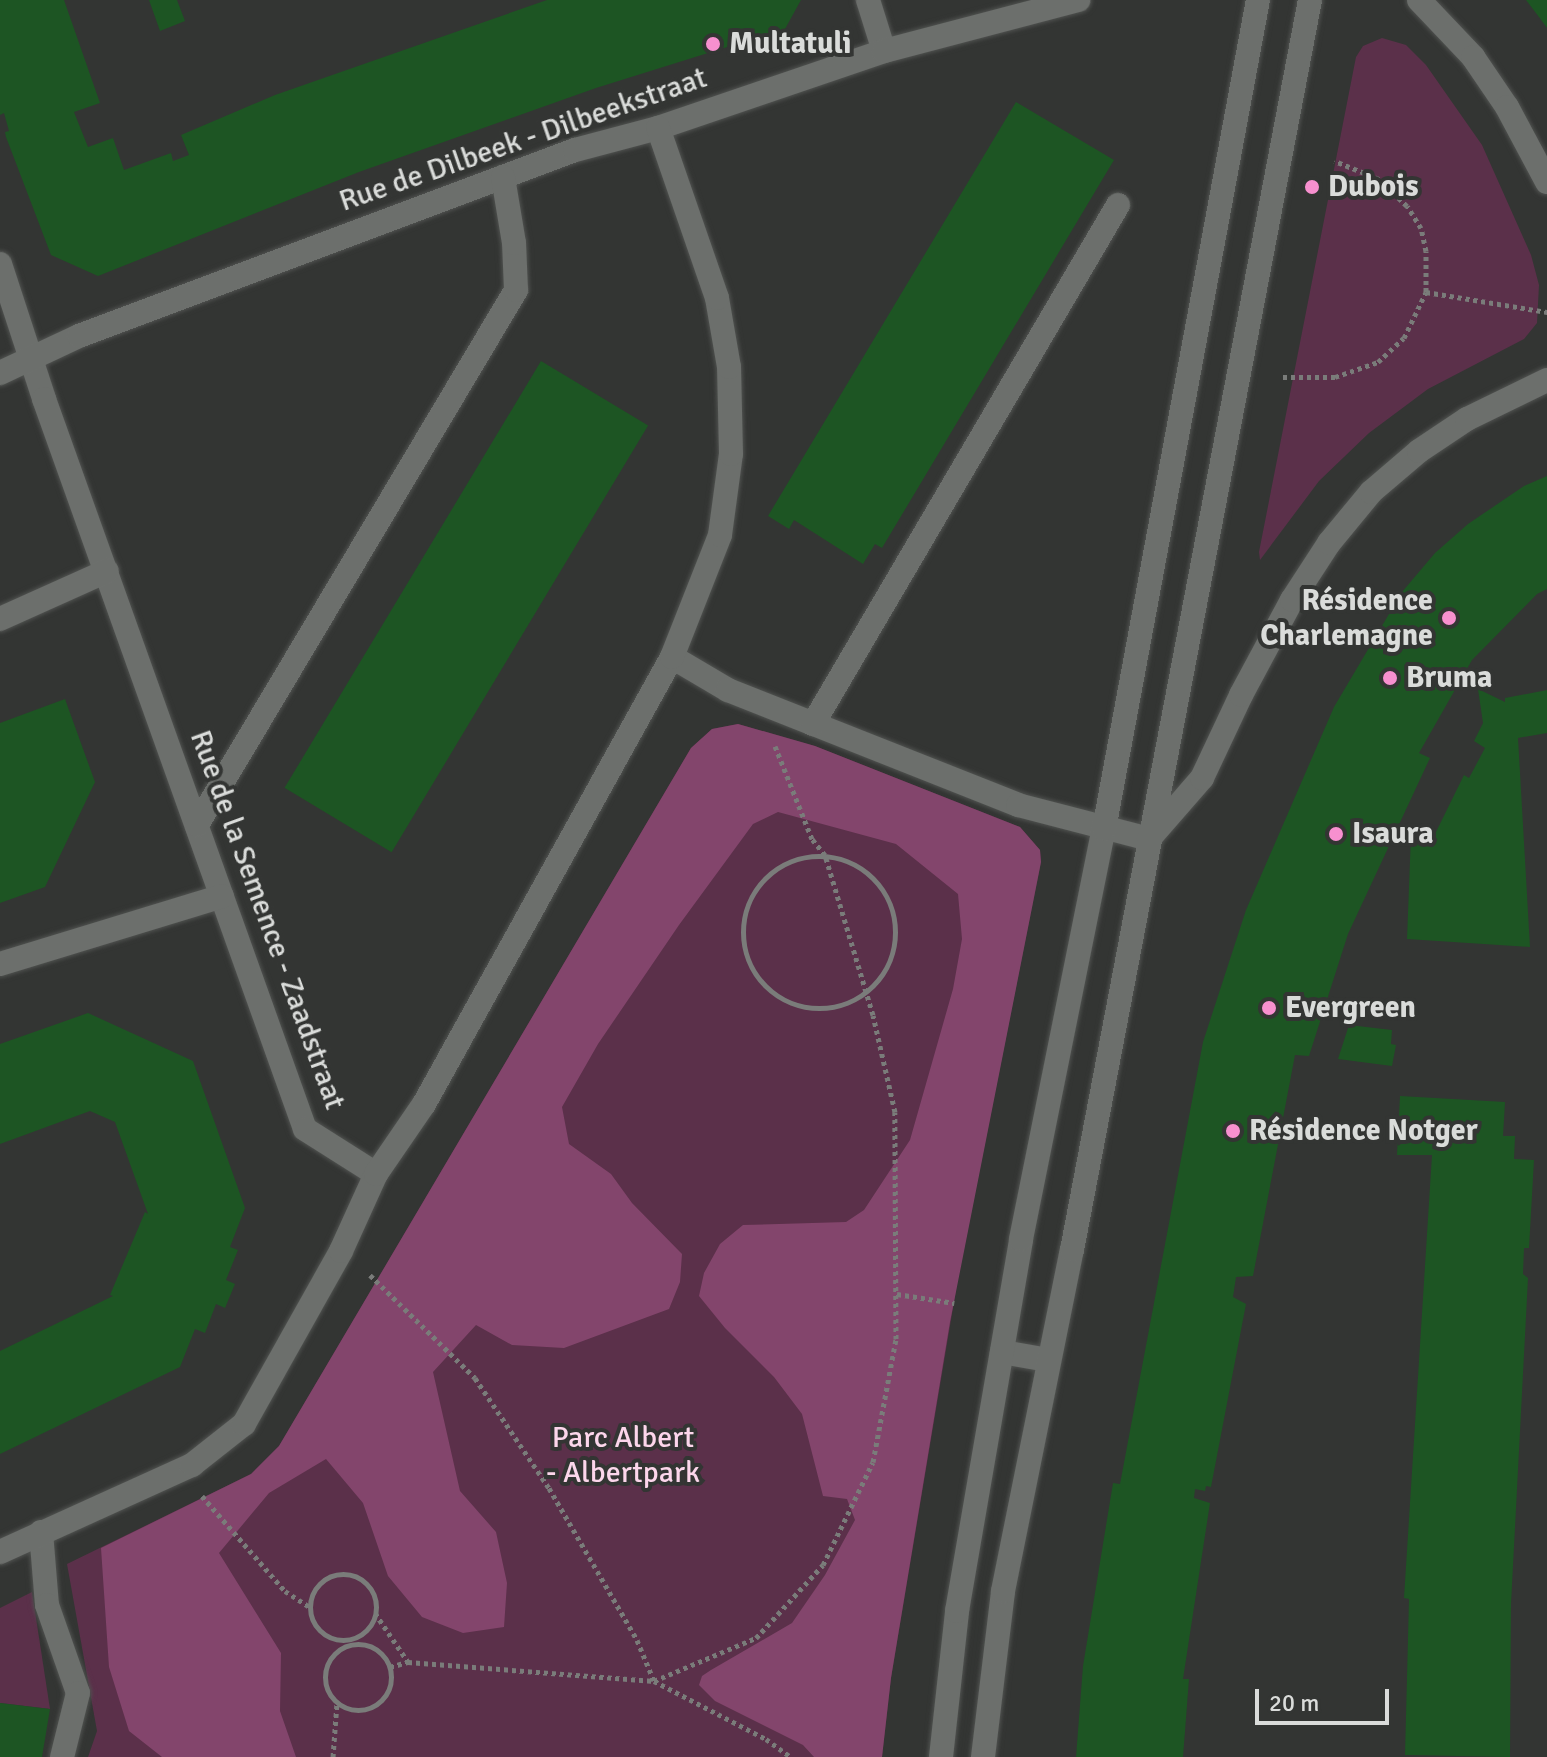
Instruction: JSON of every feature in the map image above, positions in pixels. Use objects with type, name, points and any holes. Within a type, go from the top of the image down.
[{"type":"street","points":[[868,0],[884,51]]},
{"type":"street","name":"Rue de Dilbeek - Dilbeekstraat","points":[[0,373],[79,336],[575,150],[658,128],[884,51],[1078,0]]},
{"type":"street","points":[[941,1757],[957,1611],[1002,1352],[1104,829],[1258,0]]},
{"type":"street","points":[[983,1757],[1003,1591],[1310,0]]},
{"type":"street","points":[[1419,0],[1473,57],[1507,107],[1547,182]]},
{"type":"street","points":[[0,1552],[192,1465],[244,1424],[341,1251],[376,1174],[424,1104],[672,657],[720,535],[731,454],[729,367],[717,298],[658,128]]},
{"type":"street","points":[[197,825],[516,290],[514,243],[503,177]]},
{"type":"street","points":[[813,724],[1118,205]]},
{"type":"street","name":"Rue de la Semence - Zaadstraat","points":[[0,264],[305,1129],[376,1174]]},
{"type":"street","points":[[1149,839],[1202,778],[1241,695],[1292,600],[1329,543],[1371,492],[1419,451],[1467,419],[1547,380]]},
{"type":"street","points":[[0,619],[107,571]]},
{"type":"street","points":[[672,657],[728,690],[1018,805],[1149,839]]},
{"type":"street","points":[[0,964],[222,896]]},
{"type":"street","points":[[1002,1352],[1048,1360]]},
{"type":"street","points":[[41,1532],[47,1605],[78,1693],[62,1757]]},
{"type":"path","points":[[1283,377],[1335,377],[1378,362],[1404,338],[1426,292],[1426,251],[1421,228],[1407,206],[1379,179],[1335,161]]},
{"type":"path","points":[[1426,292],[1547,312]]},
{"type":"path","points":[[654,1681],[756,1638],[823,1565],[873,1462],[896,1339],[895,1112],[873,1015],[825,855],[812,839],[770,733]]},
{"type":"path","points":[[825,855],[864,869],[879,884],[895,921],[895,942],[879,979],[864,993],[842,1004],[818,1008],[794,1004],[765,984],[746,953],[744,928],[748,904],[761,883],[790,862],[825,855]]},
{"type":"path","points":[[370,1275],[475,1378],[549,1488],[637,1640],[654,1681]]},
{"type":"path","points":[[897,1294],[954,1303]]},
{"type":"path","points":[[199,1488],[201,1495],[285,1591],[310,1607]]},
{"type":"path","points":[[375,1613],[370,1626],[349,1643],[337,1651],[325,1677],[328,1692],[337,1703],[363,1710],[376,1706],[391,1684],[390,1667],[381,1653],[367,1645],[349,1643],[322,1632],[313,1621],[310,1607],[313,1593],[322,1581],[334,1574],[351,1574],[365,1582],[374,1596],[375,1613]]},
{"type":"path","points":[[375,1613],[408,1662]]},
{"type":"path","points":[[390,1667],[408,1662],[654,1681],[766,1739],[791,1757]]},
{"type":"path","points":[[333,1757],[337,1703]]},
{"type":"green space","points":[[1382,38],[1406,45],[1426,65],[1482,145],[1531,255],[1539,285],[1537,323],[1524,339],[1428,389],[1369,433],[1319,481],[1260,560],[1259,552],[1356,57],[1363,46]]},
{"type":"green space","name":"Parc Albert - Albertpark","points":[[738,724],[815,746],[1020,827],[1040,850],[1041,862],[957,1284],[891,1678],[882,1757],[88,1757],[97,1731],[67,1564],[251,1474],[279,1446],[691,748],[712,729]]},
{"type":"green space","points":[[32,1592],[50,1709],[0,1703],[0,1608]]},
{"type":"shaded area","points":[[738,724],[815,746],[1020,827],[1040,850],[1041,862],[950,1322],[891,1678],[882,1757],[814,1757],[803,1745],[715,1701],[699,1685],[702,1676],[711,1670],[792,1623],[825,1575],[855,1520],[847,1499],[823,1496],[802,1414],[774,1377],[725,1328],[699,1296],[704,1273],[720,1244],[743,1225],[846,1222],[864,1210],[910,1140],[953,989],[962,939],[958,894],[896,844],[778,812],[753,824],[679,925],[598,1044],[562,1107],[569,1144],[611,1174],[632,1203],[682,1254],[680,1282],[669,1309],[564,1348],[512,1345],[476,1325],[433,1372],[460,1491],[496,1532],[507,1583],[504,1627],[463,1633],[422,1617],[388,1576],[363,1503],[326,1459],[269,1493],[219,1553],[281,1653],[280,1711],[296,1757],[162,1757],[129,1731],[109,1667],[101,1548],[251,1474],[279,1446],[691,748],[712,729]]},
{"type":"building","points":[[0,0],[64,0],[100,103],[74,112],[88,147],[113,138],[124,170],[171,153],[173,161],[189,155],[181,135],[275,95],[547,0],[801,0],[785,29],[596,88],[359,172],[98,276],[51,255],[6,137],[5,132],[9,131],[4,113],[0,115]]},
{"type":"building","points":[[149,0],[177,0],[185,21],[160,31]]},
{"type":"building","points":[[1526,0],[1547,0],[1547,28],[1539,17]]},
{"type":"building","points":[[1016,102],[1114,160],[882,548],[875,544],[863,564],[794,520],[789,529],[768,516]]},
{"type":"building","points":[[541,361],[648,425],[392,852],[285,788]]},
{"type":"building","points":[[1547,476],[1547,589],[1537,594],[1472,660],[1419,753],[1430,758],[1348,934],[1309,1056],[1295,1055],[1253,1276],[1236,1277],[1233,1297],[1246,1304],[1211,1487],[1206,1486],[1205,1491],[1195,1489],[1194,1498],[1210,1503],[1183,1679],[1189,1679],[1183,1757],[1076,1757],[1083,1666],[1113,1483],[1120,1484],[1203,1042],[1246,910],[1334,707],[1402,592],[1435,553],[1468,524],[1524,486]]},
{"type":"building","points":[[1478,689],[1505,702],[1505,698],[1547,690],[1547,733],[1518,738],[1530,947],[1407,939],[1411,835],[1434,836],[1464,775],[1469,778],[1485,748],[1474,741],[1483,723]]},
{"type":"building","points":[[65,699],[95,782],[45,887],[0,903],[0,723]]},
{"type":"building","points":[[88,1013],[193,1061],[245,1208],[230,1247],[238,1250],[226,1280],[235,1284],[225,1308],[216,1304],[205,1333],[195,1329],[180,1367],[0,1454],[0,1351],[113,1296],[110,1295],[145,1212],[148,1214],[115,1122],[90,1111],[0,1144],[0,1044]]},
{"type":"building","points":[[1349,1025],[1392,1030],[1391,1044],[1396,1045],[1392,1066],[1338,1059]]},
{"type":"building","points":[[1400,1096],[1505,1102],[1503,1136],[1515,1136],[1514,1159],[1534,1160],[1529,1248],[1524,1248],[1523,1274],[1528,1278],[1511,1604],[1510,1757],[1405,1755],[1409,1599],[1404,1598],[1432,1155],[1397,1155]]},
{"type":"building","points":[[0,1703],[50,1709],[42,1757],[0,1757]]},
{"type":"place","name":"Multatuli","points":[[713,44]]},
{"type":"place","name":"Dubois","points":[[1312,187]]},
{"type":"place","name":"Résidence Charlemagne","points":[[1449,618]]},
{"type":"place","name":"Bruma","points":[[1390,678]]},
{"type":"place","name":"Isaura","points":[[1336,834]]},
{"type":"place","name":"Evergreen","points":[[1269,1008]]},
{"type":"place","name":"Résidence Notger","points":[[1233,1131]]}]
